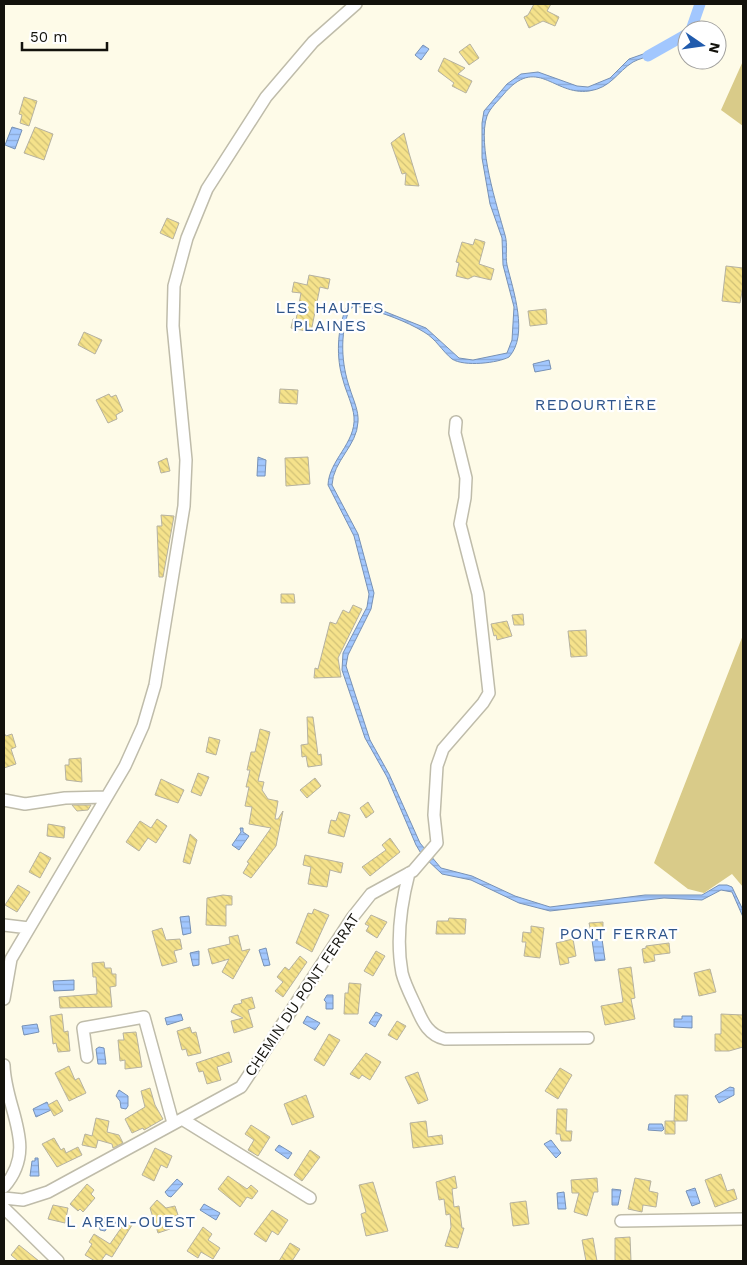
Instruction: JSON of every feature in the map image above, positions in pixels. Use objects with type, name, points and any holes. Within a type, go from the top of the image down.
[{"type":"street","points":[[4,999],[11,959],[125,766],[143,726],[155,685],[184,506],[186,460],[174,326],[174,286],[187,238],[207,189],[266,96],[313,42],[356,4]]},
{"type":"street","name":"CHEMIN DU PONT FERRAT","points":[[4,1198],[23,1200],[48,1192],[241,1087],[352,918],[371,894],[410,873],[428,856],[437,843],[438,836],[434,815],[437,766],[443,749],[489,694],[478,594],[460,524],[466,498],[466,478],[455,433],[456,422]]},
{"type":"street","points":[[4,800],[26,804],[65,798],[106,797]]},
{"type":"street","points":[[410,873],[404,896],[400,937],[402,974],[423,1023],[431,1032],[444,1039],[588,1038]]},
{"type":"street","points":[[4,925],[30,928]]},
{"type":"street","points":[[87,1057],[83,1028],[144,1017],[177,1121],[310,1198]]},
{"type":"street","points":[[4,1065],[20,1141],[20,1157],[14,1176],[4,1187]]},
{"type":"street","points":[[4,1208],[58,1261]]},
{"type":"street","points":[[621,1221],[743,1219]]},
{"type":"shaded area","points":[[743,61],[743,126],[721,110]]},
{"type":"shaded area","points":[[743,635],[743,887],[732,874],[704,893],[688,889],[654,863]]},
{"type":"water","points":[[423,45],[429,49],[421,60],[415,55]]},
{"type":"water","points":[[669,45],[657,54],[633,62],[603,87],[589,91],[576,91],[536,77],[526,78],[515,83],[488,113],[484,143],[486,159],[506,239],[507,265],[518,312],[518,337],[515,348],[509,357],[481,363],[457,361],[448,356],[428,335],[410,324],[362,307],[354,306],[349,310],[344,329],[343,359],[347,379],[357,409],[358,422],[354,439],[336,468],[332,485],[358,534],[374,593],[371,609],[348,655],[346,666],[370,740],[389,774],[420,843],[441,868],[472,876],[515,896],[550,907],[645,895],[702,895],[719,885],[727,885],[732,887],[743,910],[743,917],[732,892],[721,890],[702,900],[664,898],[550,911],[519,903],[471,880],[442,874],[422,855],[416,845],[387,777],[365,738],[342,670],[343,653],[367,607],[369,594],[354,536],[328,485],[333,467],[351,435],[354,417],[344,385],[338,353],[339,335],[346,308],[357,302],[368,305],[368,301],[371,306],[426,328],[459,358],[473,360],[507,353],[512,340],[514,307],[503,265],[502,238],[490,204],[482,158],[484,111],[507,84],[521,74],[538,72],[577,86],[588,87],[610,78],[629,59]]},
{"type":"water","points":[[12,127],[22,130],[15,149],[5,145]]},
{"type":"water","points":[[549,360],[551,369],[535,372],[533,364]]},
{"type":"water","points":[[258,457],[266,460],[265,476],[257,476]]},
{"type":"water","points":[[240,828],[243,828],[243,832],[249,836],[239,850],[232,845],[241,832]]},
{"type":"water","points":[[189,916],[191,933],[183,935],[180,917]]},
{"type":"water","points":[[602,939],[605,960],[595,961],[592,940]]},
{"type":"water","points":[[266,948],[270,965],[264,966],[259,950]]},
{"type":"water","points":[[199,951],[199,965],[193,966],[190,953]]},
{"type":"water","points":[[74,980],[74,990],[54,991],[53,981]]},
{"type":"water","points":[[327,995],[333,995],[333,1009],[326,1009],[326,1002],[324,1000]]},
{"type":"water","points":[[376,1012],[382,1015],[375,1027],[369,1023]]},
{"type":"water","points":[[181,1014],[183,1020],[167,1025],[165,1018]]},
{"type":"water","points":[[307,1016],[320,1023],[315,1030],[303,1023]]},
{"type":"water","points":[[682,1016],[692,1016],[692,1028],[674,1027],[674,1019],[682,1019]]},
{"type":"water","points":[[37,1024],[39,1032],[24,1035],[22,1026]]},
{"type":"water","points":[[99,1047],[104,1048],[106,1064],[98,1064],[96,1049]]},
{"type":"water","points":[[730,1087],[734,1088],[734,1095],[719,1103],[715,1096]]},
{"type":"water","points":[[119,1090],[128,1096],[128,1106],[126,1109],[121,1108],[120,1101],[116,1096]]},
{"type":"water","points":[[47,1102],[51,1110],[36,1117],[33,1109]]},
{"type":"water","points":[[649,1124],[662,1124],[664,1129],[662,1131],[648,1130]]},
{"type":"water","points":[[551,1140],[561,1153],[556,1158],[544,1144]]},
{"type":"water","points":[[279,1145],[292,1153],[288,1159],[275,1150]]},
{"type":"water","points":[[35,1158],[38,1158],[39,1176],[30,1176],[32,1161],[35,1161]]},
{"type":"water","points":[[177,1179],[183,1184],[171,1197],[168,1196],[165,1192]]},
{"type":"water","points":[[695,1188],[700,1203],[692,1206],[686,1191]]},
{"type":"water","points":[[612,1189],[621,1190],[618,1205],[612,1205]]},
{"type":"water","points":[[564,1192],[566,1209],[558,1209],[557,1193]]},
{"type":"water","points":[[204,1204],[220,1213],[216,1220],[200,1210]]},
{"type":"water","points":[[105,1217],[113,1219],[117,1225],[109,1225],[105,1231],[100,1230],[99,1223]]},
{"type":"building","points":[[534,4],[551,4],[547,11],[559,17],[555,26],[543,21],[529,28],[524,17],[528,15]]},
{"type":"building","points":[[470,44],[479,58],[469,65],[459,52]]},
{"type":"building","points":[[444,58],[465,68],[458,74],[472,81],[466,93],[452,86],[454,83],[438,71]]},
{"type":"building","points":[[24,97],[37,101],[29,126],[20,123],[22,115],[19,114]]},
{"type":"building","points":[[35,127],[53,134],[44,160],[24,153]]},
{"type":"building","points":[[404,133],[419,186],[405,185],[406,173],[402,174],[391,143]]},
{"type":"building","points":[[167,218],[179,223],[173,239],[160,233]]},
{"type":"building","points":[[475,239],[485,242],[479,264],[494,269],[491,280],[474,276],[468,279],[456,276],[459,263],[456,262],[462,242],[473,245]]},
{"type":"building","points":[[726,266],[743,268],[743,286],[740,303],[722,301]]},
{"type":"building","points":[[309,275],[330,279],[328,289],[320,287],[311,332],[291,328],[293,319],[296,320],[301,293],[292,292],[294,282],[307,285]]},
{"type":"building","points":[[546,309],[547,324],[530,326],[528,311]]},
{"type":"building","points":[[84,332],[102,340],[95,354],[78,345]]},
{"type":"building","points":[[280,389],[298,390],[297,404],[279,403]]},
{"type":"building","points":[[109,394],[111,397],[116,395],[123,411],[116,415],[117,419],[108,423],[96,400]]},
{"type":"building","points":[[308,457],[310,484],[286,486],[285,458]]},
{"type":"building","points":[[167,458],[170,471],[161,473],[158,462]]},
{"type":"building","points":[[161,515],[174,516],[163,577],[159,577],[157,526],[162,526]]},
{"type":"building","points":[[281,594],[294,594],[295,603],[281,603]]},
{"type":"building","points":[[353,605],[362,609],[338,658],[341,677],[314,678],[315,668],[318,669],[330,622],[336,624],[343,610],[349,613]]},
{"type":"building","points":[[523,614],[524,625],[514,625],[512,615]]},
{"type":"building","points":[[507,621],[512,636],[497,640],[491,624]]},
{"type":"building","points":[[586,630],[587,656],[571,657],[568,631]]},
{"type":"building","points":[[307,717],[313,717],[318,755],[321,754],[322,765],[308,767],[306,756],[302,757],[301,745],[308,744]]},
{"type":"building","points":[[260,729],[270,732],[258,781],[264,782],[262,790],[268,799],[278,801],[275,819],[278,819],[283,811],[276,846],[251,878],[243,873],[249,863],[247,862],[271,828],[249,824],[252,807],[245,806],[249,787],[246,787],[250,770],[247,770],[251,752],[255,752]]},
{"type":"building","points":[[4,733],[6,736],[12,734],[16,747],[11,749],[16,764],[4,768]]},
{"type":"building","points":[[209,737],[220,740],[216,755],[206,752]]},
{"type":"building","points":[[81,758],[82,782],[66,780],[65,765],[69,765],[69,759]]},
{"type":"building","points":[[198,773],[209,777],[201,796],[191,792]]},
{"type":"building","points":[[315,778],[321,786],[307,798],[300,790]]},
{"type":"building","points":[[161,779],[184,790],[178,803],[155,795]]},
{"type":"building","points":[[368,802],[374,812],[366,818],[360,808]]},
{"type":"building","points":[[72,805],[91,805],[88,810],[77,811]]},
{"type":"building","points":[[339,812],[350,815],[344,837],[328,833],[331,820],[336,821]]},
{"type":"building","points":[[157,819],[167,826],[156,843],[148,838],[139,851],[126,842],[140,821],[151,828]]},
{"type":"building","points":[[48,824],[65,827],[64,838],[47,836]]},
{"type":"building","points":[[190,834],[197,840],[190,864],[183,862]]},
{"type":"building","points":[[390,838],[400,852],[370,876],[362,867],[386,850],[382,845]]},
{"type":"building","points":[[40,852],[51,858],[40,878],[29,872]]},
{"type":"building","points":[[305,855],[343,863],[341,873],[330,870],[327,887],[308,884],[311,867],[303,865]]},
{"type":"building","points":[[18,885],[30,892],[17,912],[5,905]]},
{"type":"building","points":[[223,895],[232,896],[232,905],[226,905],[226,926],[206,925],[207,898]]},
{"type":"building","points":[[314,909],[329,915],[312,952],[296,943],[308,913],[312,914]]},
{"type":"building","points":[[371,915],[387,922],[377,938],[366,931],[369,926],[365,924]]},
{"type":"building","points":[[449,918],[466,919],[465,934],[436,934],[437,921],[448,921]]},
{"type":"building","points":[[603,922],[603,930],[591,932],[589,923]]},
{"type":"building","points":[[531,926],[544,928],[540,958],[524,956],[526,942],[522,942],[523,932],[531,933]]},
{"type":"building","points":[[162,928],[166,940],[180,939],[182,949],[174,951],[177,962],[162,966],[152,931]]},
{"type":"building","points":[[238,935],[242,951],[250,949],[233,979],[222,972],[229,959],[212,964],[208,949],[230,944],[229,937]]},
{"type":"building","points":[[573,939],[576,956],[568,958],[569,963],[560,965],[556,943]]},
{"type":"building","points":[[669,943],[670,953],[654,955],[655,961],[644,963],[642,949],[646,948],[646,946]]},
{"type":"building","points":[[376,951],[385,956],[373,976],[364,971]]},
{"type":"building","points":[[300,956],[307,962],[283,997],[275,991],[283,982],[277,977],[285,967],[289,970]]},
{"type":"building","points":[[104,962],[105,968],[111,968],[112,974],[116,974],[116,986],[110,987],[112,1007],[60,1008],[59,997],[97,994],[96,977],[93,977],[92,963]]},
{"type":"building","points":[[631,967],[635,998],[631,999],[635,1019],[605,1025],[601,1006],[623,1002],[618,969]]},
{"type":"building","points":[[710,969],[716,992],[699,996],[694,973]]},
{"type":"building","points":[[349,983],[361,984],[358,1014],[344,1014],[345,993],[348,993]]},
{"type":"building","points":[[252,997],[255,1008],[248,1010],[253,1027],[234,1033],[231,1021],[243,1018],[231,1012],[234,1005],[242,1003],[241,1000]]},
{"type":"building","points":[[62,1014],[64,1032],[68,1031],[70,1051],[58,1052],[56,1043],[53,1044],[50,1016]]},
{"type":"building","points":[[721,1014],[743,1015],[743,1047],[729,1051],[715,1051],[715,1034],[721,1034]]},
{"type":"building","points":[[397,1021],[406,1026],[397,1040],[388,1035]]},
{"type":"building","points":[[190,1027],[192,1033],[196,1032],[201,1053],[188,1056],[186,1049],[182,1050],[177,1031]]},
{"type":"building","points":[[136,1032],[142,1067],[125,1069],[125,1060],[120,1061],[118,1040],[124,1040],[123,1033]]},
{"type":"building","points":[[329,1034],[340,1040],[324,1066],[314,1060]]},
{"type":"building","points":[[229,1052],[232,1062],[217,1067],[221,1080],[207,1084],[203,1071],[199,1072],[196,1063]]},
{"type":"building","points":[[366,1053],[381,1062],[370,1080],[362,1075],[359,1079],[350,1074]]},
{"type":"building","points":[[69,1066],[75,1080],[79,1078],[86,1093],[69,1101],[55,1073]]},
{"type":"building","points":[[560,1068],[572,1075],[558,1099],[545,1091]]},
{"type":"building","points":[[418,1072],[428,1100],[418,1104],[405,1077]]},
{"type":"building","points":[[150,1088],[155,1105],[163,1119],[144,1130],[143,1128],[132,1133],[125,1119],[145,1107],[141,1091]]},
{"type":"building","points":[[306,1095],[314,1117],[292,1125],[284,1104]]},
{"type":"building","points":[[675,1095],[688,1095],[687,1121],[674,1121]]},
{"type":"building","points":[[57,1100],[63,1111],[54,1116],[48,1105]]},
{"type":"building","points":[[557,1109],[567,1109],[566,1131],[572,1131],[571,1141],[561,1141],[560,1134],[556,1134]]},
{"type":"building","points":[[96,1118],[109,1121],[107,1132],[119,1135],[123,1143],[113,1148],[112,1144],[98,1140],[96,1148],[82,1145],[85,1134],[92,1136]]},
{"type":"building","points":[[426,1121],[428,1137],[442,1135],[443,1144],[413,1148],[410,1123]]},
{"type":"building","points":[[665,1121],[675,1121],[675,1134],[665,1134]]},
{"type":"building","points":[[251,1125],[270,1137],[258,1156],[248,1150],[254,1140],[245,1134]]},
{"type":"building","points":[[54,1138],[61,1150],[64,1148],[66,1153],[78,1147],[82,1155],[57,1167],[42,1144]]},
{"type":"building","points":[[155,1148],[172,1156],[167,1168],[161,1165],[154,1181],[142,1175]]},
{"type":"building","points":[[310,1150],[320,1157],[302,1181],[294,1175]]},
{"type":"building","points":[[721,1174],[727,1191],[734,1189],[737,1199],[715,1207],[705,1180]]},
{"type":"building","points":[[228,1176],[247,1189],[251,1185],[258,1191],[252,1199],[247,1197],[240,1207],[218,1189]]},
{"type":"building","points":[[455,1176],[457,1188],[452,1189],[454,1207],[459,1206],[462,1228],[464,1228],[458,1248],[445,1246],[451,1227],[450,1214],[446,1215],[444,1199],[439,1200],[436,1182]]},
{"type":"building","points":[[597,1178],[598,1192],[594,1192],[587,1216],[574,1212],[579,1193],[572,1193],[571,1180]]},
{"type":"building","points":[[635,1178],[651,1181],[649,1191],[658,1193],[656,1207],[643,1205],[642,1212],[628,1209]]},
{"type":"building","points":[[373,1182],[388,1231],[366,1236],[361,1214],[366,1212],[359,1185]]},
{"type":"building","points":[[87,1184],[94,1190],[91,1194],[95,1198],[83,1212],[80,1209],[78,1211],[70,1204]]},
{"type":"building","points":[[157,1200],[166,1208],[175,1206],[178,1215],[167,1219],[170,1229],[158,1233],[150,1208]]},
{"type":"building","points":[[526,1201],[529,1224],[513,1226],[510,1203]]},
{"type":"building","points":[[53,1205],[68,1208],[65,1223],[48,1219]]},
{"type":"building","points":[[272,1210],[288,1220],[278,1235],[272,1231],[266,1242],[254,1234]]},
{"type":"building","points":[[126,1221],[132,1225],[112,1257],[106,1254],[101,1261],[95,1261],[85,1255],[92,1244],[89,1242],[94,1234],[110,1244]]},
{"type":"building","points":[[203,1227],[212,1234],[208,1240],[220,1248],[213,1259],[201,1252],[198,1258],[187,1251]]},
{"type":"building","points":[[630,1237],[631,1261],[615,1261],[615,1238]]},
{"type":"building","points":[[593,1238],[597,1261],[586,1261],[582,1240]]},
{"type":"building","points":[[290,1243],[300,1249],[292,1261],[279,1261]]},
{"type":"building","points":[[19,1245],[39,1261],[18,1261],[11,1255]]},
{"type":"waterway","points":[[694,20],[700,4]]},
{"type":"waterway","points":[[648,56],[677,40]]},
{"type":"district","name":"LES HAUTES PLAINES","points":[[330,316]]},
{"type":"district","name":"REDOURTIÈRE","points":[[596,404]]},
{"type":"district","name":"PONT FERRAT","points":[[619,933]]},
{"type":"district","name":"L AREN-OUEST","points":[[131,1221]]}]
